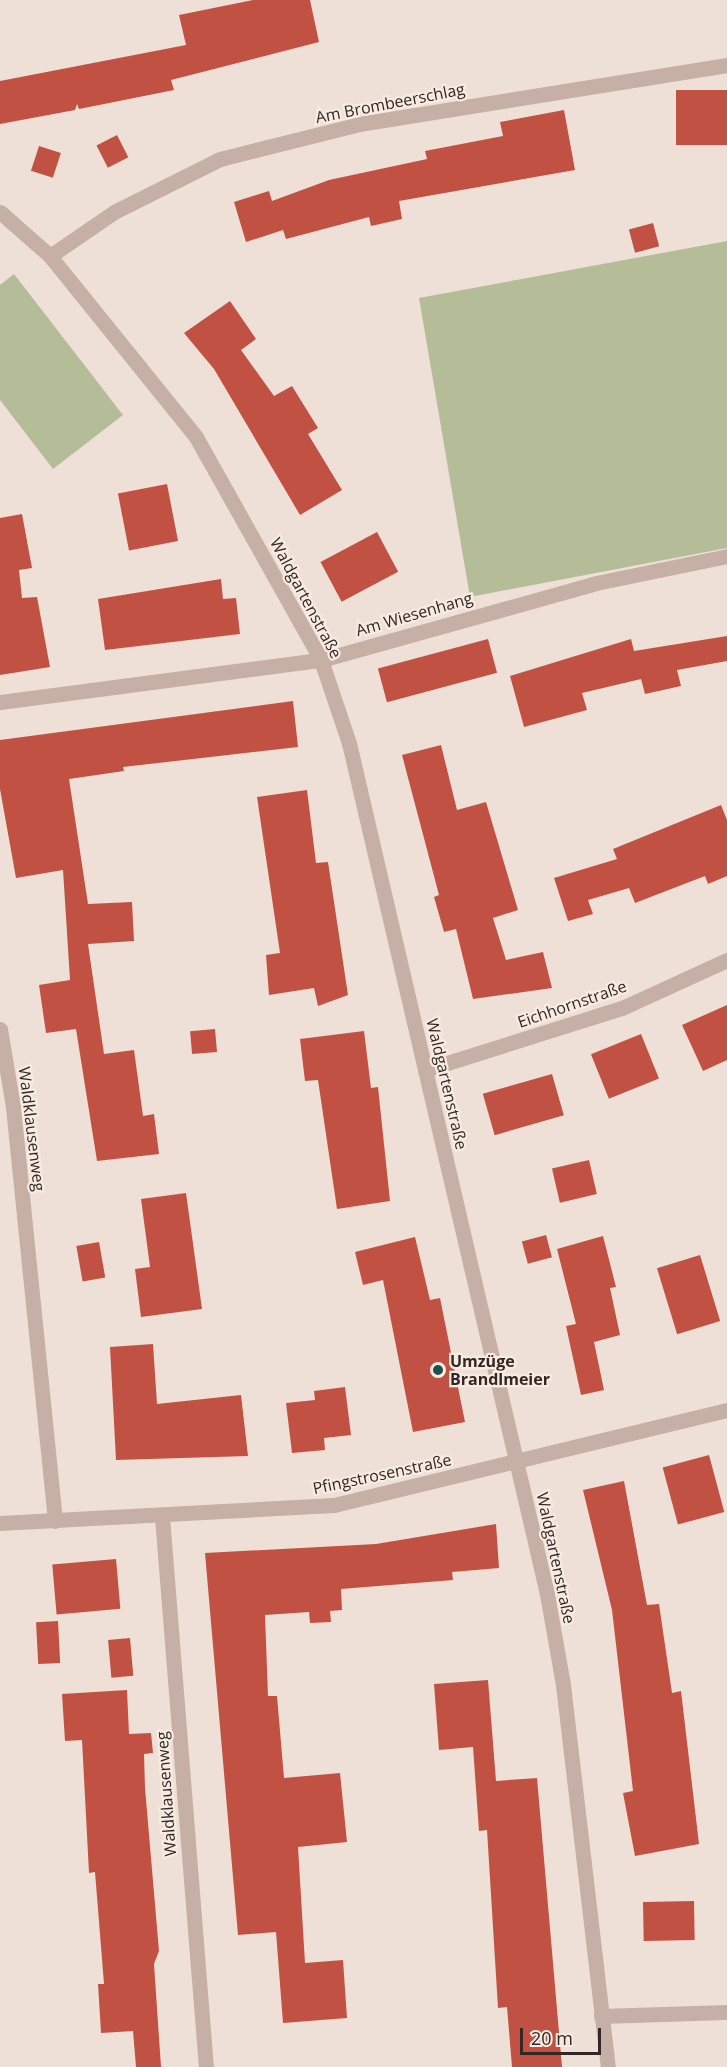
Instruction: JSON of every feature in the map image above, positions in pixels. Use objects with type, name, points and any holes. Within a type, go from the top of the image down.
[{"type":"street","name":"Am Brombeerschlag","points":[[50,256],[114,212],[220,159],[359,124],[727,64]]},
{"type":"street","name":"Waldgartenstraße","points":[[0,212],[50,256],[196,437],[321,660],[349,743],[518,1463],[563,1685],[608,2067]]},
{"type":"street","name":"Am Wiesenhang","points":[[0,702],[321,660],[596,582],[727,556]]},
{"type":"street","name":"Eichhornstraße","points":[[425,1070],[622,1008],[727,960]]},
{"type":"street","name":"Waldklausenweg","points":[[0,1029],[14,1107],[55,1521]]},
{"type":"street","name":"Pfingstrosenstraße","points":[[0,1523],[162,1518],[334,1505],[518,1463],[727,1410]]},
{"type":"street","name":"Waldklausenweg","points":[[162,1518],[206,2067]]},
{"type":"street","points":[[601,2016],[727,2012]]},
{"type":"green space","points":[[727,241],[727,548],[470,597],[419,298]]},
{"type":"green space","points":[[14,274],[123,415],[53,469],[0,400],[0,285]]},
{"type":"building","points":[[253,0],[310,0],[319,42],[171,80],[174,90],[79,109],[77,104],[75,110],[0,124],[0,81],[186,45],[179,15]]},
{"type":"building","points":[[676,90],[727,90],[727,145],[676,145]]},
{"type":"building","points":[[564,110],[575,170],[399,201],[402,219],[371,226],[369,217],[286,239],[283,230],[246,242],[234,202],[269,191],[272,201],[329,180],[427,159],[425,151],[503,136],[500,122]]},
{"type":"building","points":[[117,135],[128,157],[108,168],[97,145]]},
{"type":"building","points":[[39,146],[61,153],[53,178],[31,171]]},
{"type":"building","points":[[653,223],[659,246],[635,253],[629,229]]},
{"type":"building","points":[[230,301],[256,339],[241,350],[274,396],[292,386],[318,428],[308,434],[342,490],[300,515],[214,369],[184,333]]},
{"type":"building","points":[[167,484],[178,541],[129,550],[118,494]]},
{"type":"building","points":[[22,514],[32,568],[19,570],[22,598],[37,597],[50,667],[0,675],[0,518]]},
{"type":"building","points":[[377,532],[398,572],[342,602],[320,562]]},
{"type":"building","points":[[221,579],[223,599],[236,598],[240,634],[105,650],[98,599]]},
{"type":"building","points":[[727,636],[727,661],[677,670],[681,686],[645,694],[641,679],[582,693],[587,710],[524,727],[510,676],[631,639],[634,651]]},
{"type":"building","points":[[488,639],[497,673],[387,702],[378,669]]},
{"type":"building","points":[[293,701],[298,747],[123,767],[124,771],[69,779],[88,904],[132,902],[134,941],[88,944],[104,1054],[134,1050],[143,1116],[154,1114],[159,1154],[97,1161],[76,1029],[46,1033],[39,985],[70,980],[63,870],[16,878],[0,789],[0,740]]},
{"type":"building","points":[[441,745],[457,810],[486,802],[518,910],[493,918],[506,960],[543,952],[552,988],[473,999],[456,929],[444,932],[434,897],[439,895],[402,755]]},
{"type":"building","points":[[307,790],[316,863],[328,862],[348,995],[318,1006],[314,988],[269,995],[266,955],[280,953],[257,797]]},
{"type":"building","points":[[721,805],[727,820],[727,876],[708,884],[705,876],[635,903],[629,888],[588,900],[593,914],[568,921],[554,878],[617,859],[613,849]]},
{"type":"building","points":[[727,1005],[727,1060],[703,1071],[682,1025]]},
{"type":"building","points":[[215,1029],[217,1052],[192,1054],[190,1031]]},
{"type":"building","points":[[364,1031],[371,1088],[378,1087],[390,1201],[337,1209],[318,1080],[305,1081],[300,1039]]},
{"type":"building","points":[[641,1034],[659,1079],[609,1099],[591,1054]]},
{"type":"building","points":[[552,1074],[564,1115],[495,1135],[483,1094]]},
{"type":"building","points":[[589,1160],[597,1194],[560,1203],[552,1169]]},
{"type":"building","points":[[186,1193],[202,1309],[141,1317],[135,1269],[150,1267],[141,1199]]},
{"type":"building","points":[[546,1235],[552,1257],[528,1264],[522,1241]]},
{"type":"building","points":[[603,1236],[616,1287],[610,1288],[620,1335],[594,1342],[604,1390],[581,1395],[566,1326],[576,1324],[557,1249]]},
{"type":"building","name":"Umzüge Brandlmeier","points":[[415,1237],[430,1300],[440,1298],[465,1422],[413,1432],[383,1280],[363,1285],[355,1252]]},
{"type":"building","points":[[99,1242],[105,1277],[83,1281],[76,1246]]},
{"type":"building","points":[[700,1255],[720,1321],[677,1334],[657,1268]]},
{"type":"building","points":[[153,1344],[157,1404],[241,1395],[248,1456],[116,1460],[110,1347]]},
{"type":"building","points":[[345,1387],[351,1435],[324,1438],[325,1450],[292,1453],[286,1403],[315,1400],[314,1391]]},
{"type":"building","points":[[709,1455],[724,1512],[678,1524],[663,1467]]},
{"type":"building","points":[[624,1481],[647,1605],[659,1604],[672,1693],[681,1691],[699,1844],[635,1856],[623,1793],[633,1791],[612,1610],[583,1490]]},
{"type":"building","points":[[496,1524],[499,1568],[452,1572],[453,1580],[341,1589],[342,1610],[330,1611],[331,1622],[310,1623],[309,1612],[265,1615],[268,1696],[277,1696],[284,1778],[340,1773],[347,1842],[298,1847],[305,1963],[343,1960],[347,2018],[283,2023],[276,1932],[238,1935],[205,1553],[376,1544]]},
{"type":"building","points":[[116,1559],[120,1609],[57,1614],[52,1565]]},
{"type":"building","points":[[58,1621],[60,1663],[38,1664],[36,1622]]},
{"type":"building","points":[[130,1638],[133,1676],[111,1678],[108,1640]]},
{"type":"building","points":[[488,1680],[496,1781],[537,1778],[562,2067],[512,2067],[507,2007],[498,2008],[487,1830],[479,1831],[473,1747],[439,1750],[434,1684]]},
{"type":"building","points":[[127,1690],[129,1734],[151,1733],[153,1753],[144,1754],[159,1951],[154,1964],[161,2067],[136,2067],[133,2031],[101,2033],[98,1984],[104,1984],[95,1872],[89,1873],[82,1740],[65,1741],[62,1694]]},
{"type":"building","points":[[694,1901],[695,1940],[644,1941],[643,1902]]},
{"type":"place","name":"Umzüge Brandlmeier","points":[[438,1370]]}]
